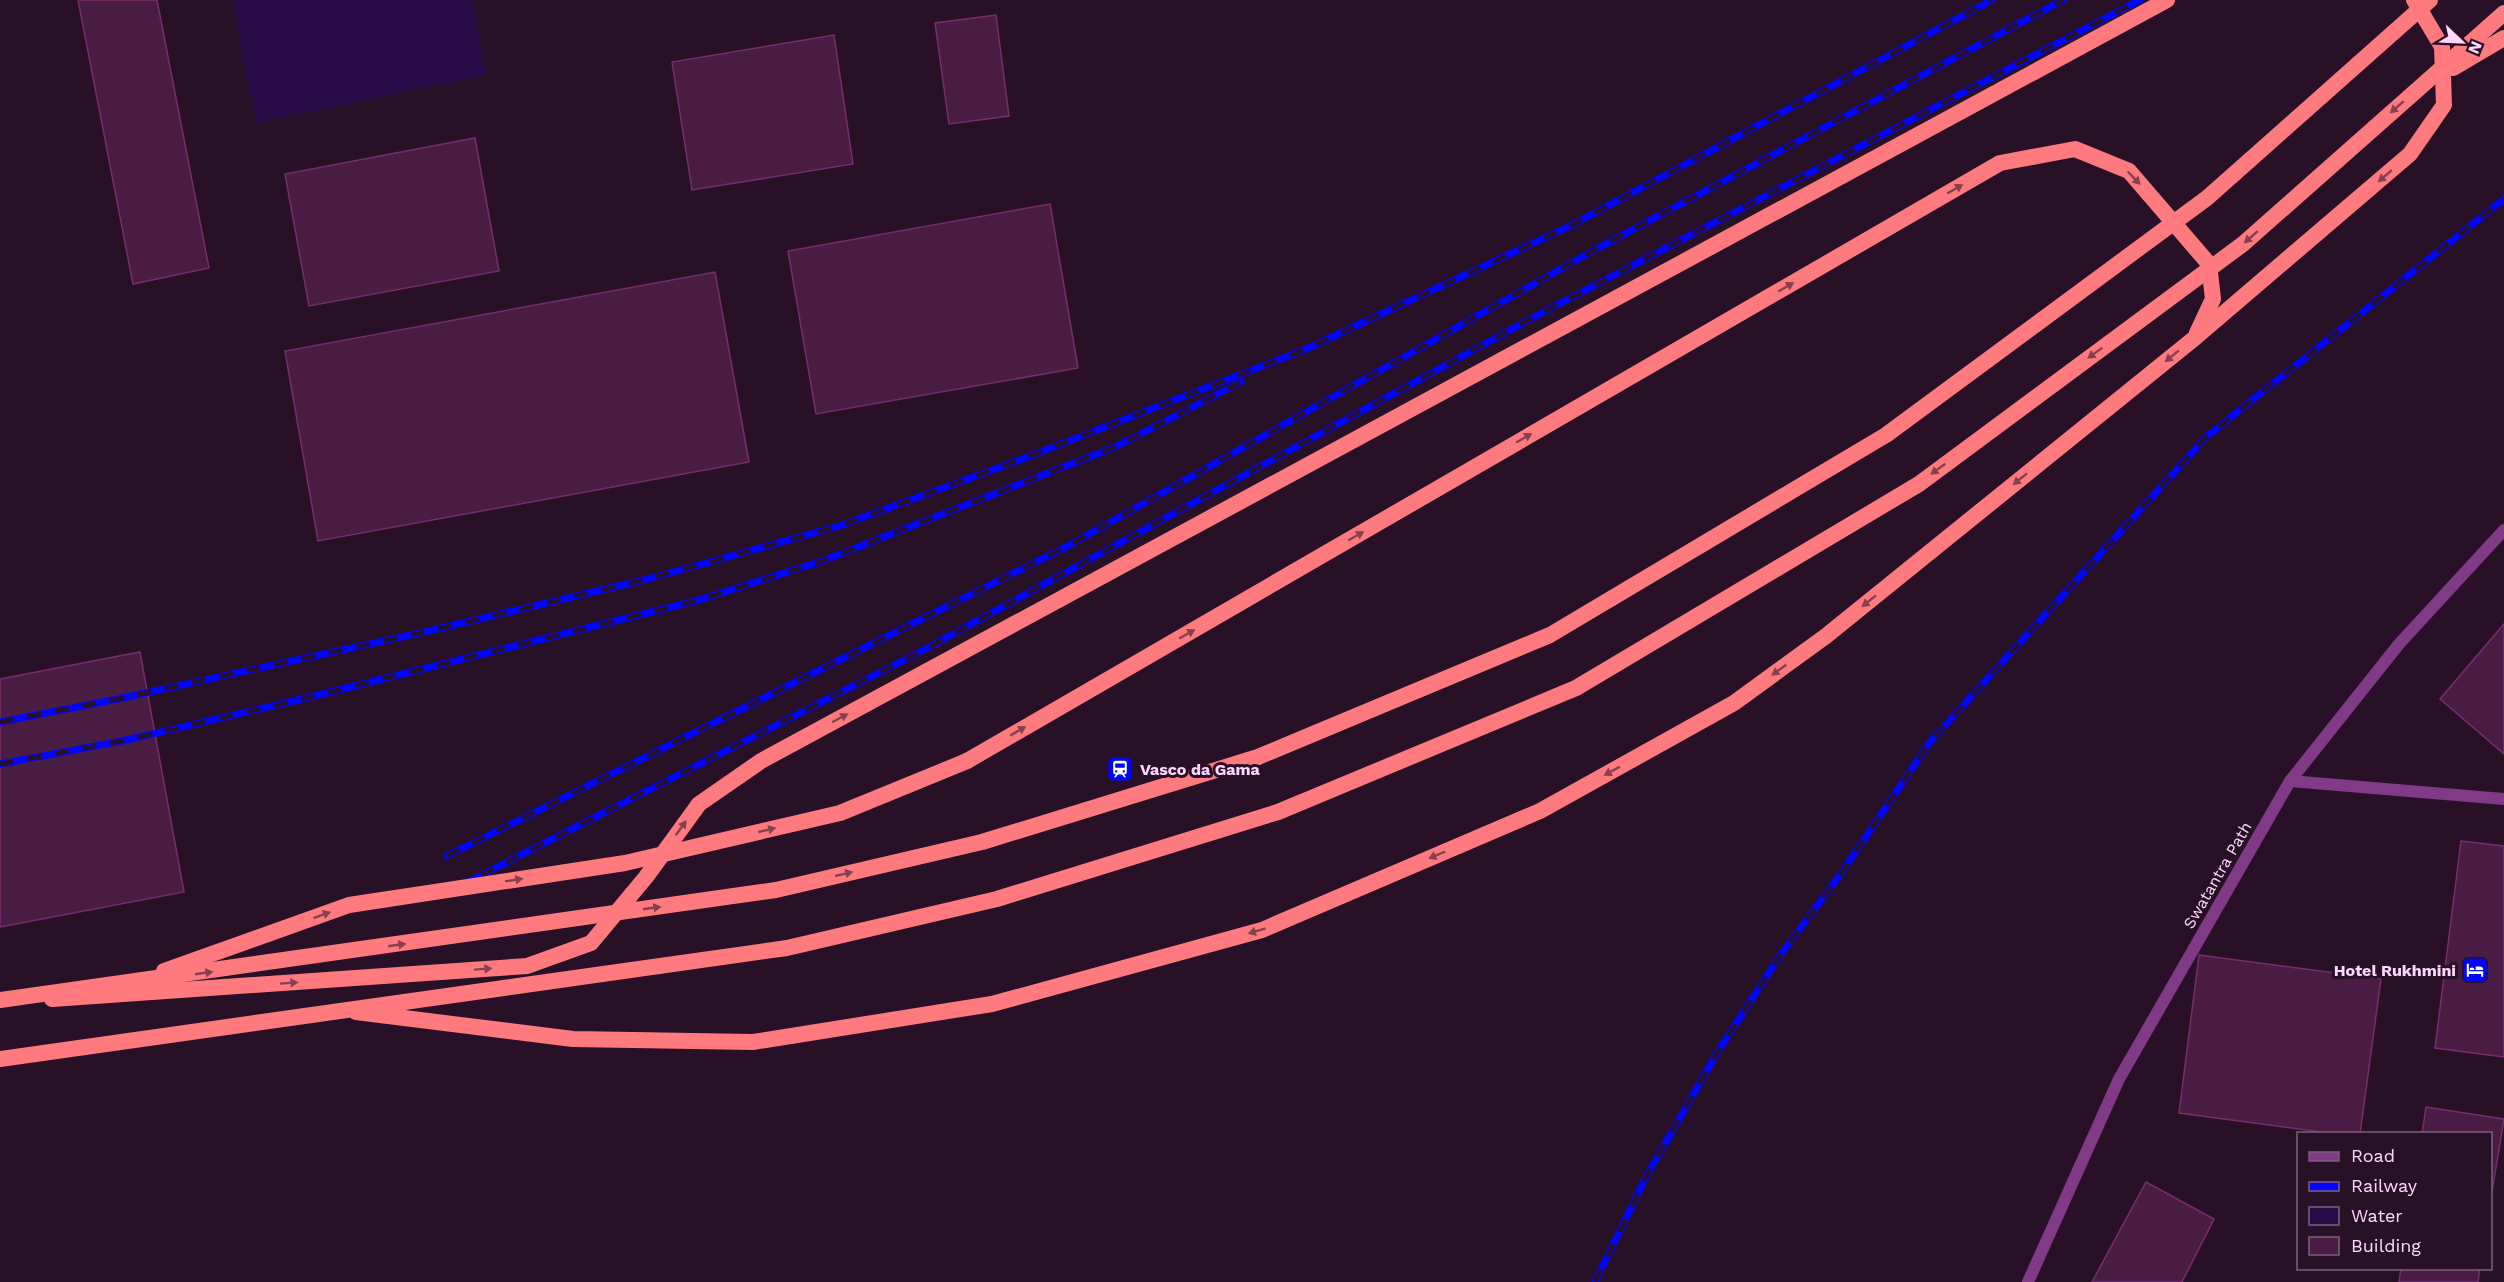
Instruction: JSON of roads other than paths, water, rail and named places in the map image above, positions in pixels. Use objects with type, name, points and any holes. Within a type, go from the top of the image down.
[{"type":"highway","points":[[0,1002],[527,966],[591,943],[646,877],[699,804],[760,761],[2167,0]]},
{"type":"highway","points":[[349,1011],[573,1039],[753,1042],[992,1004],[1262,930],[1540,811],[1734,703],[1826,636],[2196,337],[2410,154],[2444,105],[2442,46],[2414,0]]},
{"type":"highway","points":[[0,1002],[776,890],[982,843],[1258,757],[1550,635],[1886,435],[2207,198],[2430,0]]},
{"type":"highway","points":[[0,1059],[787,948],[997,899],[1278,812],[1576,688],[1919,484],[2243,244],[2504,13]]},
{"type":"highway","points":[[2423,84],[2504,38]]},
{"type":"highway","points":[[129,984],[350,905],[625,863],[840,813],[967,761],[2000,163],[2075,149],[2129,171],[2209,264],[2213,299],[2196,337]]},
{"type":"street","name":"Swatantra Path","points":[[2028,1282],[2119,1079],[2290,781],[2399,645],[2504,530]]},
{"type":"street","points":[[2290,781],[2504,800]]},
{"type":"water","points":[[232,0],[472,0],[487,75],[256,123]]},
{"type":"railway","points":[[0,722],[118,699],[424,632],[648,579],[839,526],[1017,461],[1306,349],[1572,225],[1992,0]]},
{"type":"railway","points":[[447,856],[1066,547],[1589,253],[2063,0]]},
{"type":"railway","points":[[456,888],[916,654],[1536,316],[2140,0]]},
{"type":"railway","points":[[1595,1282],[1646,1177],[1717,1053],[1781,954],[1840,875],[1930,742],[2206,437],[2504,199]]},
{"type":"railway","points":[[0,764],[122,741],[302,699],[699,600],[822,561],[1115,447],[1241,382]]},
{"type":"place","name":"Vasco da Gama","points":[[1120,769]]},
{"type":"place","name":"Hotel Rukhmini","points":[[2475,970]]}]
